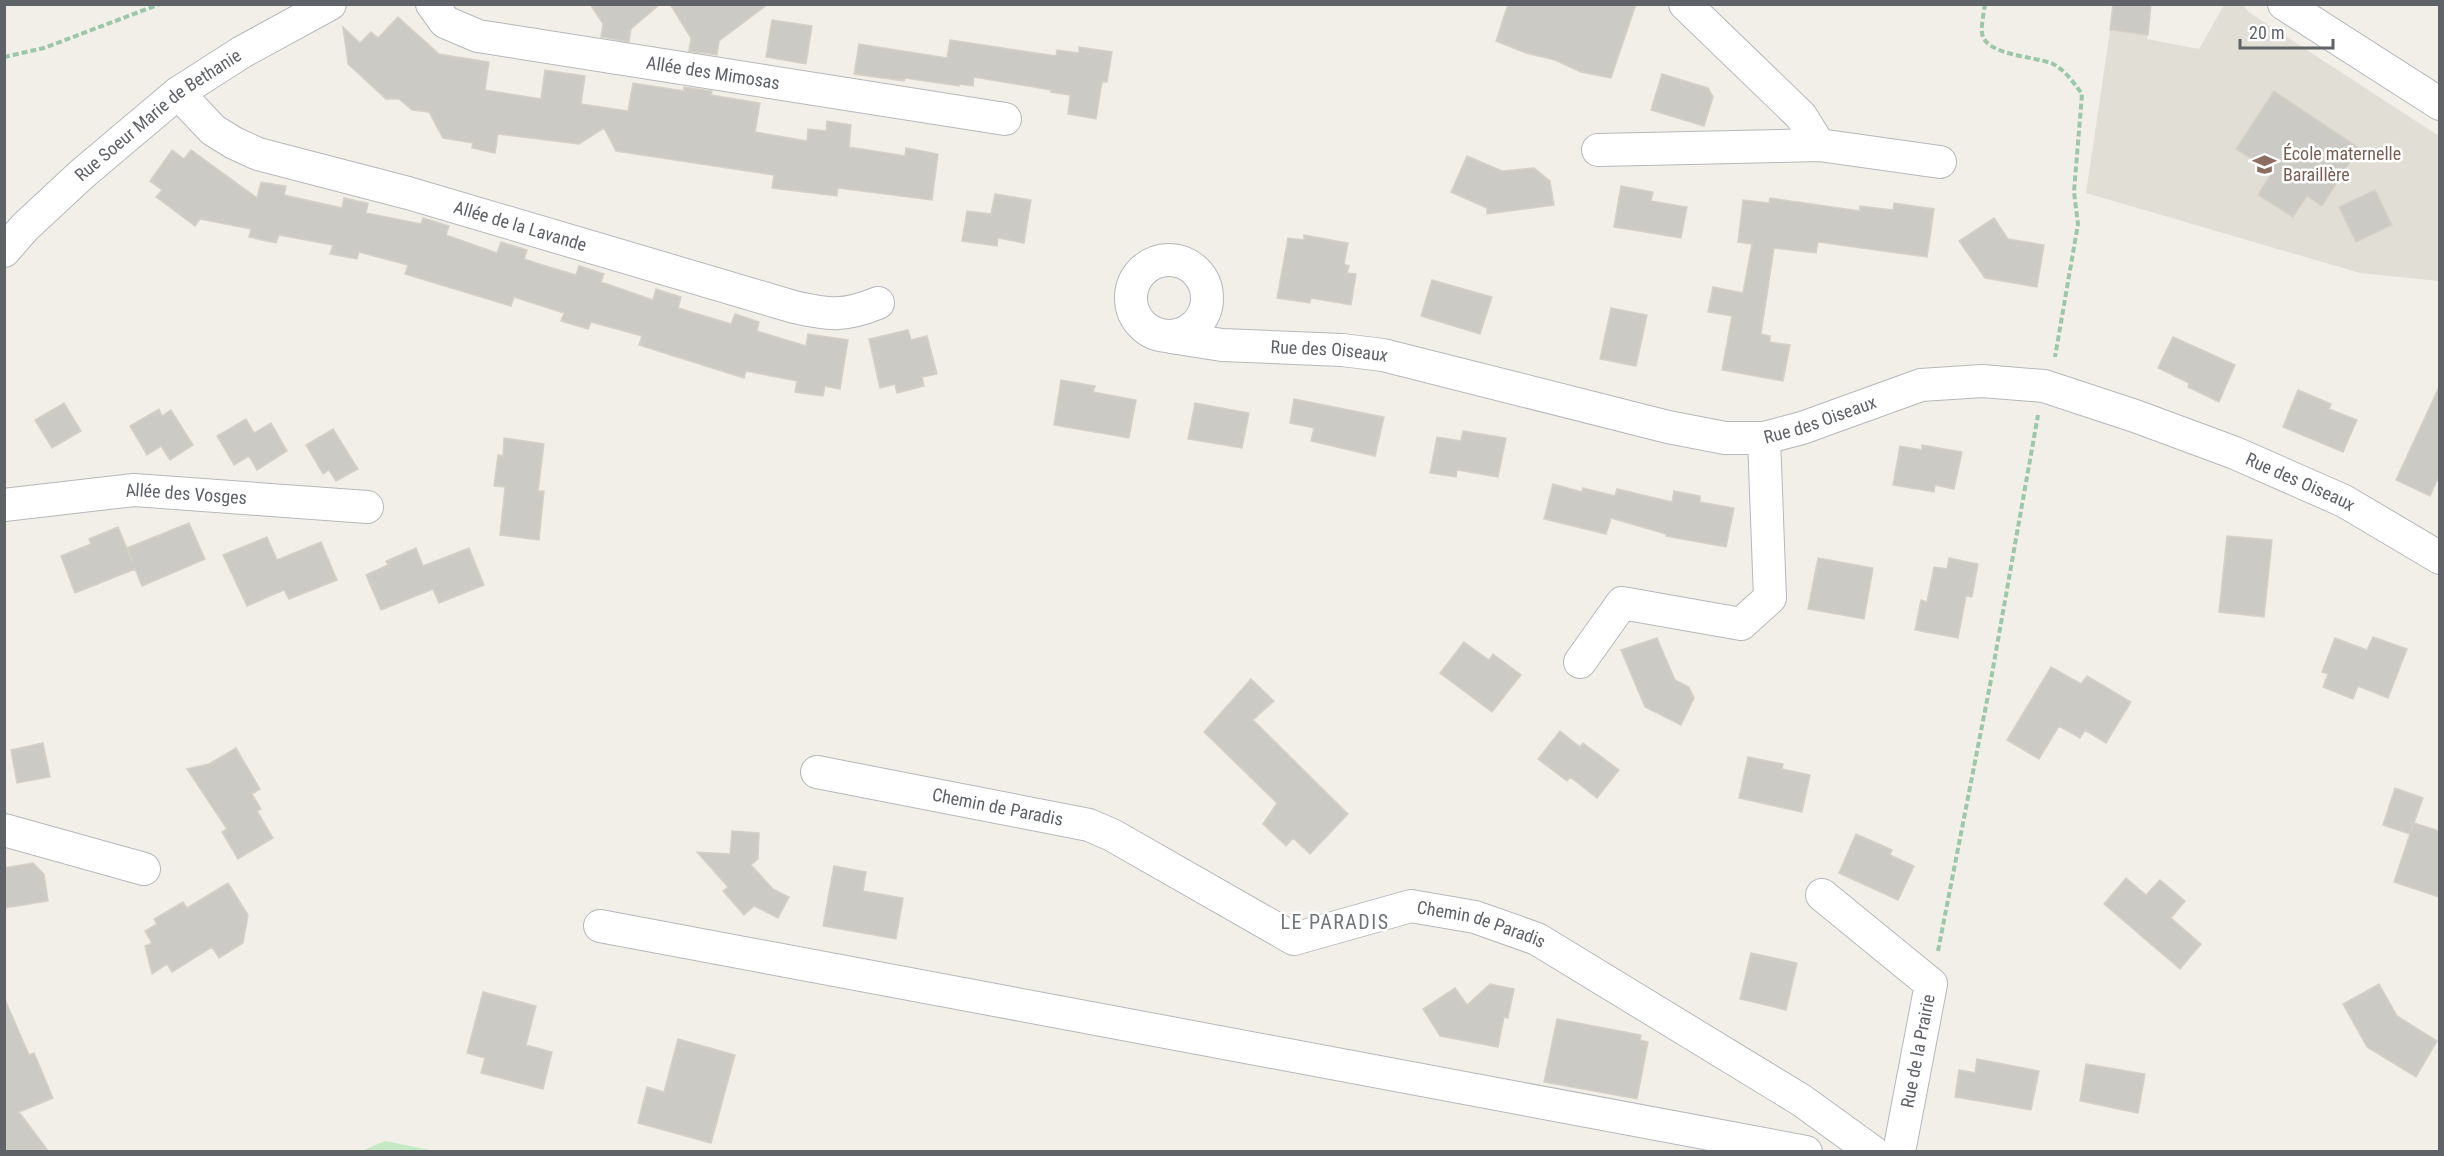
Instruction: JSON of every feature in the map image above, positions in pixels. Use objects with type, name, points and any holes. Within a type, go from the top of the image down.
[{"type":"street","name":"Rue Soeur Marie de Bethanie","points":[[4,251],[25,227],[82,174],[178,93],[242,52],[330,4]]},
{"type":"street","name":"Allée des Mimosas","points":[[432,4],[445,22],[478,36],[1005,118]]},
{"type":"street","points":[[1685,4],[1801,116],[1819,145]]},
{"type":"street","points":[[2284,4],[2439,104]]},
{"type":"street","name":"Allée de la Lavande","points":[[178,93],[213,130],[234,144],[258,154],[408,193],[794,307],[830,315],[854,313],[878,303]]},
{"type":"street","points":[[1598,150],[1819,145],[1940,162]]},
{"type":"street","name":"Rue des Oiseaux","points":[[1171,337],[1222,345],[1342,350],[1383,355],[1668,428],[1725,438],[1764,438],[1802,428],[1921,385],[1982,381],[2044,386],[2136,416],[2235,453],[2344,501],[2439,558]]},
{"type":"street","points":[[1580,662],[1622,603],[1741,624],[1770,598],[1764,438]]},
{"type":"street","name":"Allée des Vosges","points":[[4,505],[134,490],[367,507]]},
{"type":"street","name":"Chemin de Paradis","points":[[817,772],[1089,825],[1112,835],[1294,939],[1412,906],[1475,917],[1527,935],[1801,1100],[1873,1152]]},
{"type":"street","points":[[4,830],[144,869]]},
{"type":"street","name":"Rue de la Prairie","points":[[1822,895],[1931,984],[1899,1152]]},
{"type":"street","points":[[600,926],[1806,1152]]},
{"type":"path","points":[[4,57],[44,48],[160,4]]},
{"type":"path","points":[[1931,984],[1990,685],[2044,386],[2055,357],[2078,224],[2074,192],[2082,94],[2068,76],[2053,64],[1996,49],[1987,43],[1982,34],[1985,4]]},
{"type":"shaded area","name":"École maternelle Baraillère","points":[[2224,5],[2243,5],[2250,13],[2439,136],[2439,281],[2360,273],[2086,193],[2110,31],[2147,35],[2147,39],[2199,49]]},
{"type":"green space","points":[[385,1141],[435,1151],[362,1151]]},
{"type":"building","points":[[590,4],[660,4],[631,29],[629,42],[601,37],[603,24]]},
{"type":"building","points":[[670,4],[768,4],[719,41],[717,55],[689,51],[691,38]]},
{"type":"building","points":[[1508,4],[1636,4],[1611,78],[1581,72],[1555,60],[1526,53],[1496,41]]},
{"type":"building","points":[[2113,4],[2151,4],[2148,35],[2110,30]]},
{"type":"building","points":[[398,17],[439,54],[489,62],[485,90],[541,99],[545,70],[585,76],[581,104],[628,111],[633,83],[684,91],[684,87],[712,91],[711,95],[760,103],[755,132],[807,141],[808,129],[826,131],[827,121],[851,125],[849,147],[905,156],[906,148],[938,154],[932,200],[838,188],[837,196],[772,188],[774,175],[616,151],[604,128],[579,144],[498,134],[495,153],[472,148],[473,143],[443,138],[429,112],[412,110],[399,99],[386,99],[348,64],[343,27],[360,43],[371,32],[378,38]]},
{"type":"building","points":[[772,20],[812,26],[806,64],[766,57]]},
{"type":"building","points":[[950,40],[1056,56],[1057,50],[1079,53],[1079,47],[1112,52],[1107,82],[1102,82],[1096,119],[1068,114],[1070,95],[1051,92],[1051,90],[974,77],[973,86],[959,84],[959,86],[905,78],[904,81],[854,74],[859,44],[947,58]]},
{"type":"building","points":[[1662,74],[1708,88],[1713,97],[1704,126],[1651,110]]},
{"type":"building","points":[[2274,91],[2359,148],[2322,206],[2307,196],[2293,217],[2258,195],[2272,172],[2236,149]]},
{"type":"building","points":[[172,150],[184,159],[191,150],[257,198],[261,182],[286,186],[284,195],[342,208],[344,198],[368,203],[366,213],[421,224],[423,218],[449,226],[446,235],[497,253],[501,242],[527,250],[524,259],[576,275],[579,266],[592,270],[604,274],[601,282],[653,300],[656,289],[681,297],[678,308],[731,324],[735,314],[759,322],[757,331],[806,346],[808,334],[848,340],[840,389],[825,386],[823,396],[795,392],[797,381],[746,371],[744,378],[639,345],[642,336],[591,322],[588,329],[561,321],[564,313],[514,297],[511,306],[405,274],[408,265],[359,252],[357,259],[330,254],[333,245],[279,235],[276,243],[249,237],[251,229],[200,219],[195,226],[156,197],[162,190],[150,181]]},
{"type":"building","points":[[1467,156],[1502,171],[1534,168],[1550,181],[1554,205],[1487,214],[1487,208],[1451,192]]},
{"type":"building","points":[[1621,186],[1653,192],[1651,201],[1687,207],[1681,238],[1614,227]]},
{"type":"building","points":[[2375,190],[2392,225],[2356,242],[2339,207]]},
{"type":"building","points":[[995,194],[1031,200],[1024,243],[998,238],[997,246],[962,241],[967,211],[991,214]]},
{"type":"building","points":[[1770,198],[1860,211],[1860,206],[1893,210],[1894,203],[1934,209],[1927,257],[1818,242],[1816,253],[1774,248],[1761,334],[1770,336],[1770,342],[1790,345],[1783,381],[1722,370],[1732,316],[1708,312],[1713,287],[1743,293],[1752,244],[1738,242],[1743,200],[1769,203]]},
{"type":"building","points":[[1994,218],[2008,239],[2044,245],[2037,287],[1985,278],[1959,241]]},
{"type":"building","points":[[1304,235],[1348,243],[1344,264],[1349,266],[1347,273],[1356,274],[1351,305],[1311,298],[1310,303],[1277,298],[1288,238],[1304,240]]},
{"type":"building","points":[[1432,280],[1492,297],[1480,334],[1421,316]]},
{"type":"building","points":[[1611,308],[1647,315],[1636,366],[1600,359]]},
{"type":"building","points":[[908,330],[911,340],[927,336],[937,374],[922,377],[924,386],[897,393],[895,384],[880,388],[869,339]]},
{"type":"building","points":[[2173,337],[2235,365],[2219,402],[2188,387],[2189,383],[2158,368]]},
{"type":"building","points":[[1061,380],[1095,386],[1093,392],[1136,400],[1129,438],[1054,425]]},
{"type":"building","points":[[2439,387],[2439,476],[2430,496],[2396,480]]},
{"type":"building","points":[[2298,390],[2331,404],[2329,409],[2357,420],[2343,452],[2283,427]]},
{"type":"building","points":[[1294,399],[1384,417],[1375,456],[1311,441],[1314,428],[1290,423]]},
{"type":"building","points":[[64,403],[81,431],[52,448],[35,420]]},
{"type":"building","points":[[1195,403],[1249,413],[1242,448],[1188,439]]},
{"type":"building","points":[[159,409],[162,416],[171,410],[193,445],[170,460],[161,446],[147,455],[130,426]]},
{"type":"building","points":[[246,419],[254,433],[271,423],[287,451],[257,470],[249,456],[234,465],[217,436]]},
{"type":"building","points":[[333,429],[358,469],[336,481],[329,470],[323,474],[306,445]]},
{"type":"building","points":[[1463,431],[1506,438],[1498,477],[1457,470],[1456,477],[1430,473],[1437,437],[1461,441]]},
{"type":"building","points":[[504,438],[544,444],[538,491],[544,491],[539,540],[500,535],[505,487],[494,486],[498,455],[503,456]]},
{"type":"building","points":[[1922,445],[1962,452],[1954,489],[1935,485],[1934,492],[1893,485],[1900,446],[1922,450]]},
{"type":"building","points":[[1553,484],[1582,492],[1583,488],[1615,496],[1617,489],[1672,502],[1674,491],[1700,496],[1700,502],[1734,508],[1726,547],[1666,536],[1666,534],[1611,518],[1606,534],[1544,519]]},
{"type":"building","points":[[189,523],[205,559],[142,586],[135,569],[75,593],[61,556],[91,544],[89,539],[118,527],[133,563],[127,548]]},
{"type":"building","points":[[2227,536],[2272,540],[2264,617],[2219,612]]},
{"type":"building","points":[[267,537],[277,560],[321,542],[337,580],[289,599],[284,590],[247,606],[223,555]]},
{"type":"building","points":[[416,548],[423,566],[469,548],[484,585],[439,603],[433,589],[381,610],[366,575],[388,565],[386,561]]},
{"type":"building","points":[[1818,558],[1873,568],[1864,619],[1808,609]]},
{"type":"building","points":[[1949,558],[1978,564],[1972,597],[1966,596],[1958,638],[1915,630],[1921,600],[1927,602],[1934,567],[1947,569]]},
{"type":"building","points":[[2373,637],[2407,649],[2388,698],[2358,686],[2353,699],[2323,687],[2328,674],[2322,672],[2335,638],[2367,650]]},
{"type":"building","points":[[1657,638],[1675,680],[1689,687],[1694,698],[1681,725],[1645,707],[1621,650]]},
{"type":"building","points":[[1464,642],[1489,660],[1493,654],[1521,675],[1492,712],[1440,673]]},
{"type":"building","points":[[2051,667],[2081,684],[2087,676],[2131,702],[2106,743],[2085,730],[2080,738],[2059,726],[2039,759],[2007,740]]},
{"type":"building","points":[[1251,679],[1274,701],[1253,720],[1348,814],[1310,854],[1293,838],[1286,846],[1263,824],[1277,803],[1204,732]]},
{"type":"building","points":[[1560,731],[1580,747],[1583,743],[1619,770],[1597,798],[1570,777],[1567,781],[1538,759]]},
{"type":"building","points":[[43,743],[50,777],[17,783],[11,750]]},
{"type":"building","points":[[236,748],[260,789],[252,794],[261,809],[257,811],[273,838],[238,859],[222,832],[227,829],[187,769],[209,764]]},
{"type":"building","points":[[1748,757],[1783,764],[1782,769],[1810,775],[1802,812],[1739,798]]},
{"type":"building","points":[[2395,788],[2423,798],[2414,823],[2439,831],[2439,897],[2394,882],[2410,834],[2383,825]]},
{"type":"building","points":[[732,831],[759,833],[758,859],[751,865],[773,889],[789,897],[778,918],[754,906],[744,915],[723,891],[728,887],[697,852],[730,854]]},
{"type":"building","points":[[1856,834],[1892,850],[1890,855],[1914,866],[1898,900],[1839,873]]},
{"type":"building","points":[[33,863],[44,874],[48,901],[4,908],[4,868]]},
{"type":"building","points":[[834,866],[866,872],[863,891],[903,898],[896,939],[823,926]]},
{"type":"building","points":[[2126,878],[2146,895],[2160,880],[2185,901],[2171,918],[2201,944],[2180,969],[2104,904]]},
{"type":"building","points":[[228,883],[248,915],[243,943],[219,958],[212,947],[172,972],[167,964],[152,974],[145,946],[152,943],[145,931],[157,924],[154,919],[183,902],[187,908]]},
{"type":"building","points":[[1751,953],[1797,963],[1786,1010],[1740,999]]},
{"type":"building","points":[[1490,984],[1514,989],[1508,1018],[1504,1017],[1498,1047],[1440,1036],[1423,1009],[1455,988],[1467,1005]]},
{"type":"building","points":[[2379,984],[2397,1016],[2437,1041],[2416,1077],[2367,1047],[2343,1004]]},
{"type":"building","points":[[483,992],[536,1006],[526,1045],[552,1052],[543,1089],[481,1073],[485,1058],[467,1053]]},
{"type":"building","points":[[4,997],[29,1055],[34,1053],[53,1098],[19,1112],[49,1152],[4,1152]]},
{"type":"building","points":[[1557,1019],[1641,1035],[1640,1040],[1648,1042],[1637,1099],[1544,1082]]},
{"type":"building","points":[[678,1039],[735,1055],[711,1143],[638,1123],[647,1087],[664,1092]]},
{"type":"building","points":[[1977,1059],[2039,1071],[2031,1110],[1955,1097],[1959,1070],[1975,1073]]},
{"type":"building","points":[[2086,1064],[2145,1074],[2138,1113],[2080,1101]]},
{"type":"place","name":"École maternelle Baraillère","points":[[2265,164]]},
{"type":"district","name":"LE PARADIS","points":[[1335,922]]}]
